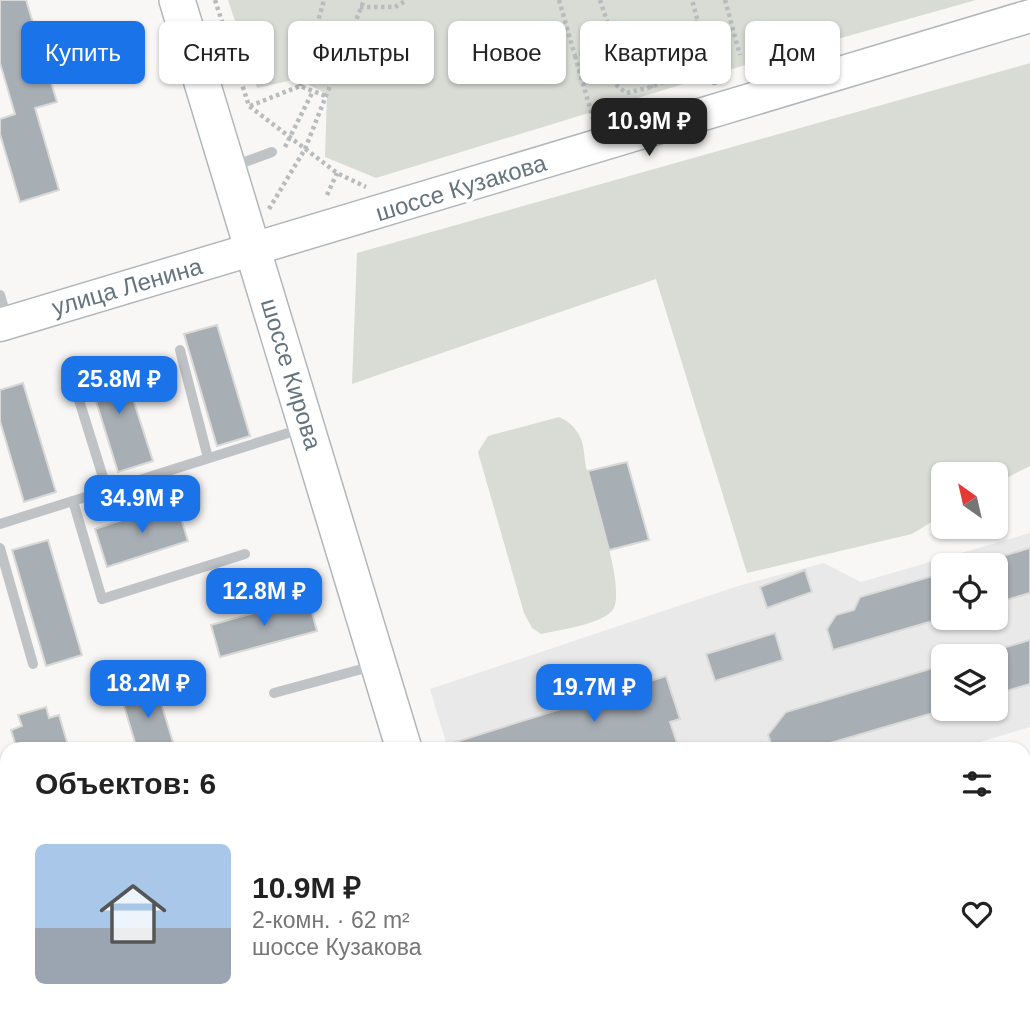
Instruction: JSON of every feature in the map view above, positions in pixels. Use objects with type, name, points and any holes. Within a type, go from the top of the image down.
[{"type":"main road","name":"шоссе Кирова","points":[[177,0],[402,742]]},
{"type":"main road","name":"шоссе Кузакова","points":[[254,250],[660,115],[1030,16]]},
{"type":"main road","name":"улица Ленина","points":[[3,314],[254,250]]},
{"type":"lane","points":[[228,168],[272,152]]},
{"type":"lane","points":[[180,351],[208,458]]},
{"type":"lane","points":[[74,384],[107,490]]},
{"type":"lane","points":[[0,524],[307,427]]},
{"type":"lane","points":[[73,501],[102,599],[245,554]]},
{"type":"lane","points":[[0,548],[33,664]]},
{"type":"lane","points":[[274,693],[378,664]]},
{"type":"path","points":[[215,0],[249,106],[337,173],[367,187]]},
{"type":"path","points":[[300,86],[324,0]]},
{"type":"path","points":[[268,211],[305,149],[364,0]]},
{"type":"path","points":[[360,7],[395,7],[407,0]]},
{"type":"path","points":[[559,0],[594,122]]},
{"type":"path","points":[[692,0],[698,21]]},
{"type":"path","points":[[725,0],[740,55]]},
{"type":"path","points":[[602,1],[607,21]]},
{"type":"path","points":[[575,56],[580,55]]},
{"type":"path","points":[[615,84],[626,93],[658,84]]},
{"type":"path","points":[[650,84],[660,115]]},
{"type":"path","points":[[249,106],[300,86],[326,96]]},
{"type":"path","points":[[293,131],[313,91]]},
{"type":"path","points":[[327,195],[337,173]]},
{"type":"shaded area","points":[[228,0],[976,0],[840,38],[840,21],[745,21],[745,65],[731,69],[731,21],[580,21],[580,84],[683,84],[376,178],[325,157],[327,94],[307,84],[434,84],[434,21],[288,21],[288,81],[257,88],[256,84],[274,84],[274,21],[235,21]]},
{"type":"shaded area","points":[[1030,63],[1030,466],[1008,477],[1008,462],[931,462],[931,522],[912,534],[747,573],[656,279],[352,384],[357,253]]},
{"type":"shaded area","points":[[559,417],[572,426],[582,443],[613,565],[616,601],[612,611],[599,620],[541,634],[532,628],[524,613],[478,452],[488,436]]},
{"type":"shaded area","points":[[1030,533],[1030,727],[980,742],[446,742],[430,689],[738,586],[824,563],[861,582],[931,562],[931,630],[1008,630],[1008,553],[961,553]]},
{"type":"building","points":[[0,0],[26,0],[32,21],[21,21],[21,84],[52,84],[57,102],[35,108],[59,190],[20,202],[0,134],[0,119],[15,114],[0,63]]},
{"type":"building","points":[[217,325],[250,436],[217,446],[184,334]]},
{"type":"building","points":[[120,359],[153,461],[118,472],[86,369]]},
{"type":"building","points":[[23,383],[56,492],[24,502],[0,421],[0,390]]},
{"type":"building","points":[[627,462],[649,540],[609,550],[588,471]]},
{"type":"building","points":[[176,502],[188,541],[107,567],[95,529]]},
{"type":"building","points":[[48,540],[82,655],[46,666],[12,550]]},
{"type":"building","points":[[1030,548],[1030,593],[1008,599],[1008,554]]},
{"type":"building","points":[[805,570],[812,592],[767,608],[760,587]]},
{"type":"building","points":[[931,576],[931,621],[833,650],[827,629],[836,615],[854,610],[860,597]]},
{"type":"building","points":[[308,598],[317,631],[220,657],[211,625]]},
{"type":"building","points":[[775,633],[783,660],[715,681],[706,654]]},
{"type":"building","points":[[1030,640],[1030,684],[1008,690],[1008,646]]},
{"type":"building","points":[[931,669],[931,714],[834,742],[770,742],[768,735],[786,712]]},
{"type":"building","points":[[666,676],[680,719],[670,722],[677,742],[456,742]]},
{"type":"building","points":[[156,686],[173,742],[135,742],[121,696]]},
{"type":"building","points":[[46,707],[49,718],[59,715],[67,742],[15,742],[11,730],[22,726],[18,715]]}]
